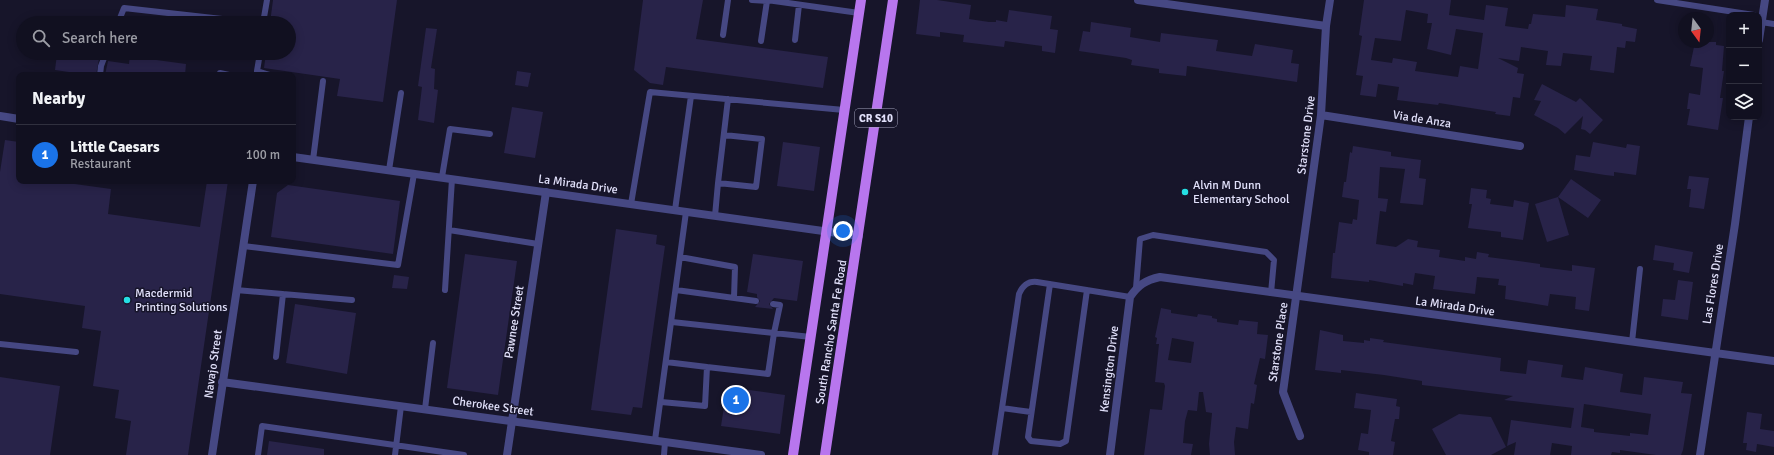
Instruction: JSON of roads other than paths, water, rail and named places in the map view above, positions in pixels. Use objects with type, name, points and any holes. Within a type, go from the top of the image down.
[{"type":"main road","name":"South Rancho Santa Fe Road","points":[[793,455],[861,0]]},
{"type":"main road","name":"South Rancho Santa Fe Road","points":[[825,455],[859,236],[893,0]]},
{"type":"street","points":[[1138,0],[1326,26]]},
{"type":"street","name":"Starstone Drive","points":[[1296,297],[1321,115],[1326,26],[1330,0]]},
{"type":"street","points":[[1760,12],[1764,0]]},
{"type":"street","name":"Via de Anza","points":[[1321,115],[1520,146]]},
{"type":"street","points":[[0,116],[16,119]]},
{"type":"street","name":"Las Flores Drive","points":[[1700,455],[1714,353],[1735,224],[1749,120]]},
{"type":"street","name":"La Mirada Drive","points":[[296,157],[859,236]]},
{"type":"street","name":"Navajo Street","points":[[212,455],[253,184]]},
{"type":"street","name":"Pawnee Street","points":[[507,455],[546,192]]},
{"type":"street","name":"La Mirada Drive","points":[[1136,288],[1149,279],[1160,277],[1296,297],[1774,361]]},
{"type":"street","name":"Kensington Drive","points":[[1110,455],[1130,296],[1136,288]]},
{"type":"street","name":"Starstone Place","points":[[1296,297],[1283,392],[1300,436]]},
{"type":"street","name":"Cherokee Street","points":[[222,382],[512,420],[761,455]]},
{"type":"lane","points":[[265,16],[266,0]]},
{"type":"lane","points":[[723,35],[728,0]]},
{"type":"lane","points":[[752,0],[767,0],[859,13]]},
{"type":"lane","points":[[761,41],[767,0]]},
{"type":"lane","points":[[1657,0],[1729,12]]},
{"type":"lane","points":[[795,40],[799,5]]},
{"type":"lane","points":[[121,16],[124,8],[195,16]]},
{"type":"lane","points":[[1762,18],[1774,24]]},
{"type":"lane","points":[[100,72],[100,66],[103,60]]},
{"type":"lane","points":[[257,72],[259,60]]},
{"type":"lane","points":[[314,160],[323,82]]},
{"type":"lane","points":[[631,204],[650,92],[844,110]]},
{"type":"lane","points":[[389,170],[402,93]]},
{"type":"lane","points":[[675,210],[692,96]]},
{"type":"lane","points":[[715,216],[728,99]]},
{"type":"lane","points":[[442,178],[450,129],[490,134]]},
{"type":"lane","points":[[718,183],[756,187],[762,139],[724,135]]},
{"type":"lane","points":[[243,246],[398,265],[414,174]]},
{"type":"lane","points":[[444,290],[452,179]]},
{"type":"lane","points":[[655,440],[686,212]]},
{"type":"lane","points":[[449,230],[538,244]]},
{"type":"lane","points":[[1136,288],[1140,239],[1153,235],[1266,252],[1274,260],[1271,293]]},
{"type":"lane","points":[[680,257],[735,267],[734,298]]},
{"type":"lane","points":[[1632,342],[1640,269]]},
{"type":"lane","points":[[995,455],[1019,294],[1022,288],[1032,282],[1130,296]]},
{"type":"lane","points":[[1050,284],[1028,437],[1029,439],[1038,441],[1064,443],[1066,441],[1087,290]]},
{"type":"lane","points":[[236,290],[352,300]]},
{"type":"lane","points":[[676,290],[756,301]]},
{"type":"lane","points":[[276,357],[283,294]]},
{"type":"lane","points":[[666,362],[768,374],[780,305],[773,304]]},
{"type":"lane","points":[[672,322],[810,337]]},
{"type":"lane","points":[[425,409],[433,343]]},
{"type":"lane","points":[[0,344],[76,352]]},
{"type":"lane","points":[[661,402],[705,406],[707,367]]},
{"type":"lane","points":[[395,455],[401,406]]},
{"type":"lane","points":[[1002,408],[1031,412]]},
{"type":"lane","points":[[258,455],[262,426],[464,455]]},
{"type":"lane","points":[[664,455],[665,442]]},
{"type":"place","name":"Alvin M Dunn Elementary School","points":[[1185,192]]},
{"type":"place","name":"Macdermid Printing Solutions","points":[[127,300]]},
{"type":"place","name":"Little Caesars","points":[[736,400]]}]
